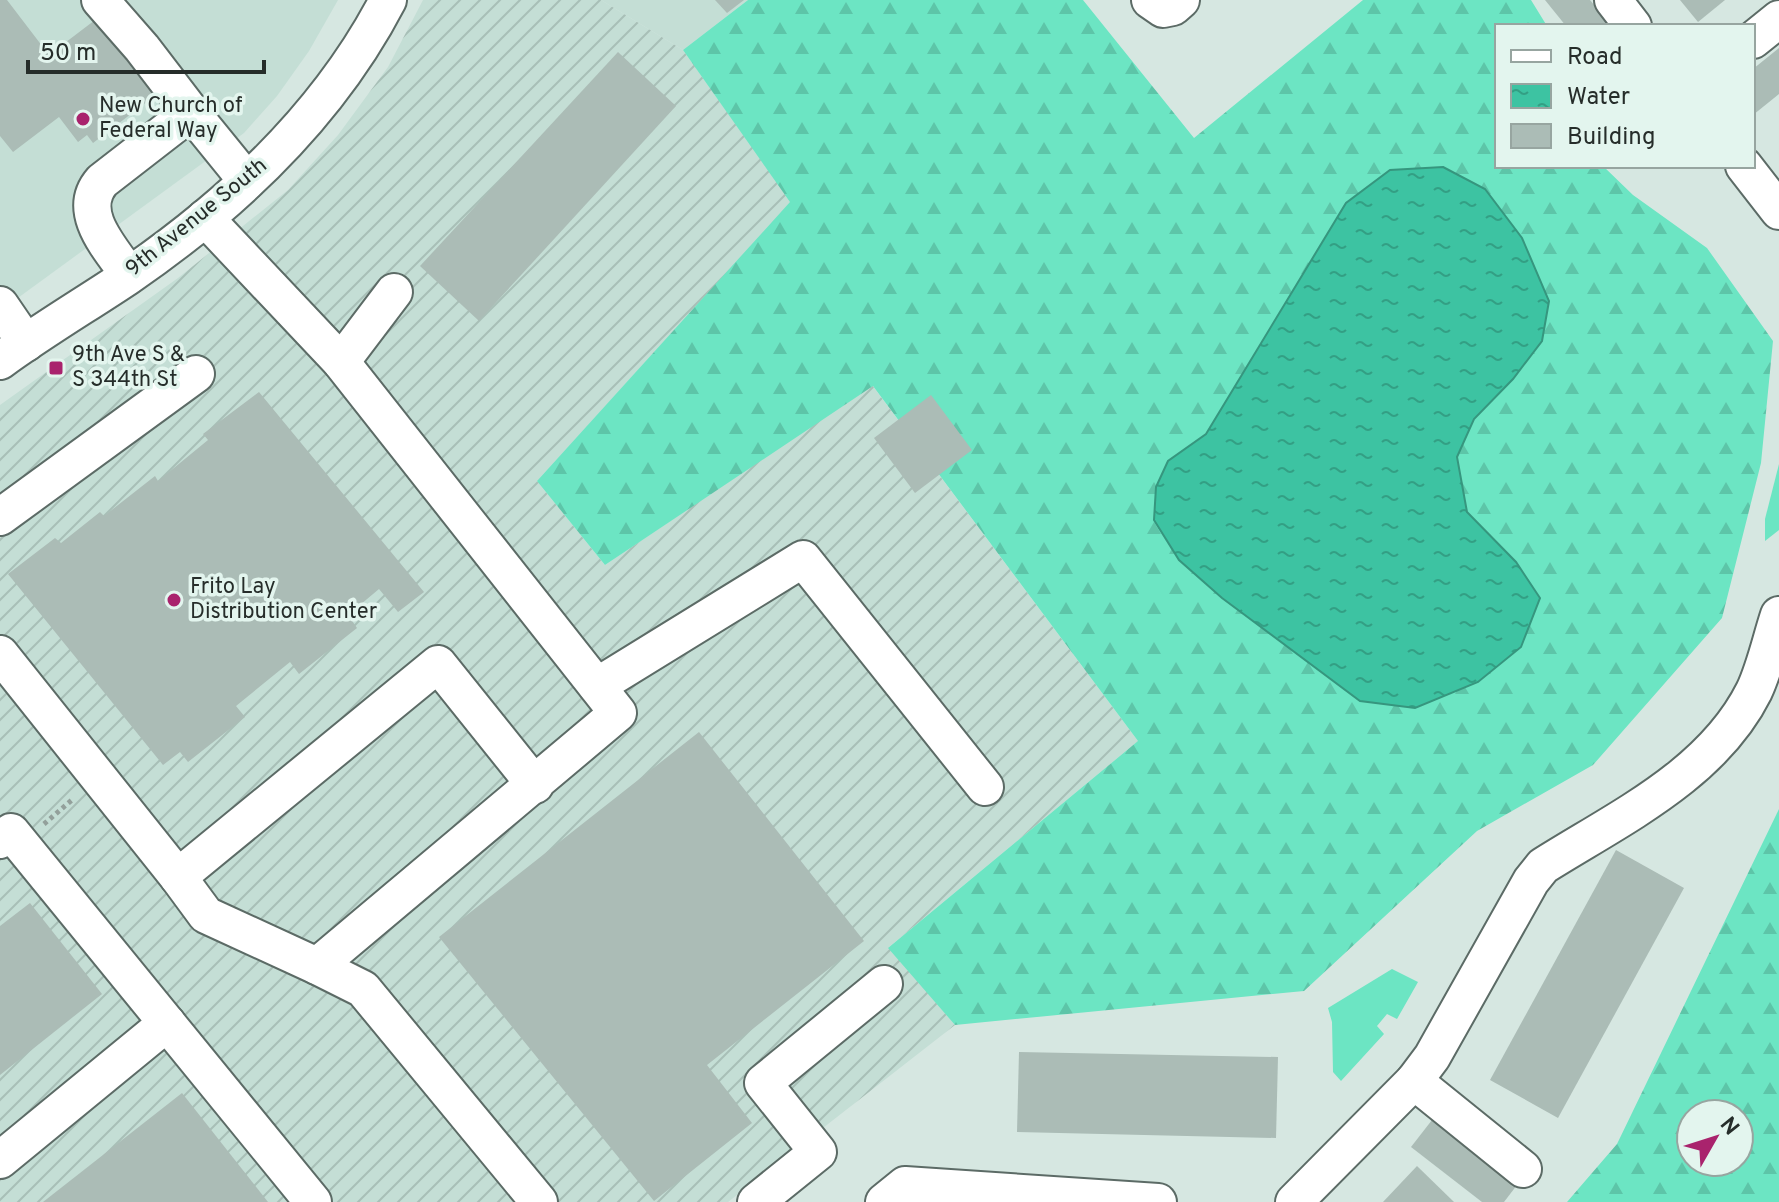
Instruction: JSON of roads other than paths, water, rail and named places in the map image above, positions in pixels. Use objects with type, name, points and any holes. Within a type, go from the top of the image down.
[{"type":"street","points":[[100,0],[247,181]]},
{"type":"street","name":"9th Avenue South","points":[[13,352],[129,275],[205,218],[247,181],[321,102],[388,0]]},
{"type":"street","points":[[1150,0],[1163,9],[1173,7],[1181,0]]},
{"type":"street","points":[[1613,0],[1631,24]]},
{"type":"street","points":[[1755,38],[1779,19]]},
{"type":"street","points":[[129,275],[98,229],[93,216],[93,193],[102,181],[191,112]]},
{"type":"street","points":[[1746,168],[1779,211]]},
{"type":"street","points":[[205,218],[341,362],[618,713],[317,966]]},
{"type":"street","points":[[341,362],[394,292]]},
{"type":"street","points":[[0,305],[13,352]]},
{"type":"street","points":[[0,517],[196,374]]},
{"type":"street","points":[[597,686],[803,559],[985,787]]},
{"type":"street","points":[[1294,1202],[1414,1081],[1432,1057],[1531,881],[1543,866],[1664,790],[1720,741],[1755,689],[1779,615]]},
{"type":"street","points":[[0,654],[206,915],[363,989],[539,1202]]},
{"type":"street","points":[[178,877],[438,664],[535,785]]},
{"type":"street","points":[[10,842],[167,1023],[313,1202]]},
{"type":"street","points":[[756,1202],[818,1152],[763,1083],[884,984]]},
{"type":"street","points":[[0,1160],[167,1023]]},
{"type":"street","points":[[1414,1081],[1523,1169]]},
{"type":"street","points":[[884,1202],[905,1185],[1158,1202]]},
{"type":"water","points":[[1443,167],[1485,189],[1522,238],[1549,301],[1542,341],[1513,379],[1474,419],[1457,457],[1467,512],[1516,562],[1540,598],[1521,647],[1478,682],[1415,708],[1360,701],[1222,598],[1179,560],[1154,520],[1156,487],[1168,461],[1206,434],[1346,203],[1390,170]]},
{"type":"place","name":"New Church of Federal Way","points":[[83,119]]},
{"type":"place","name":"9th Ave S & S 344th St","points":[[56,368]]},
{"type":"place","name":"Frito Lay Distribution Center","points":[[174,600]]}]
